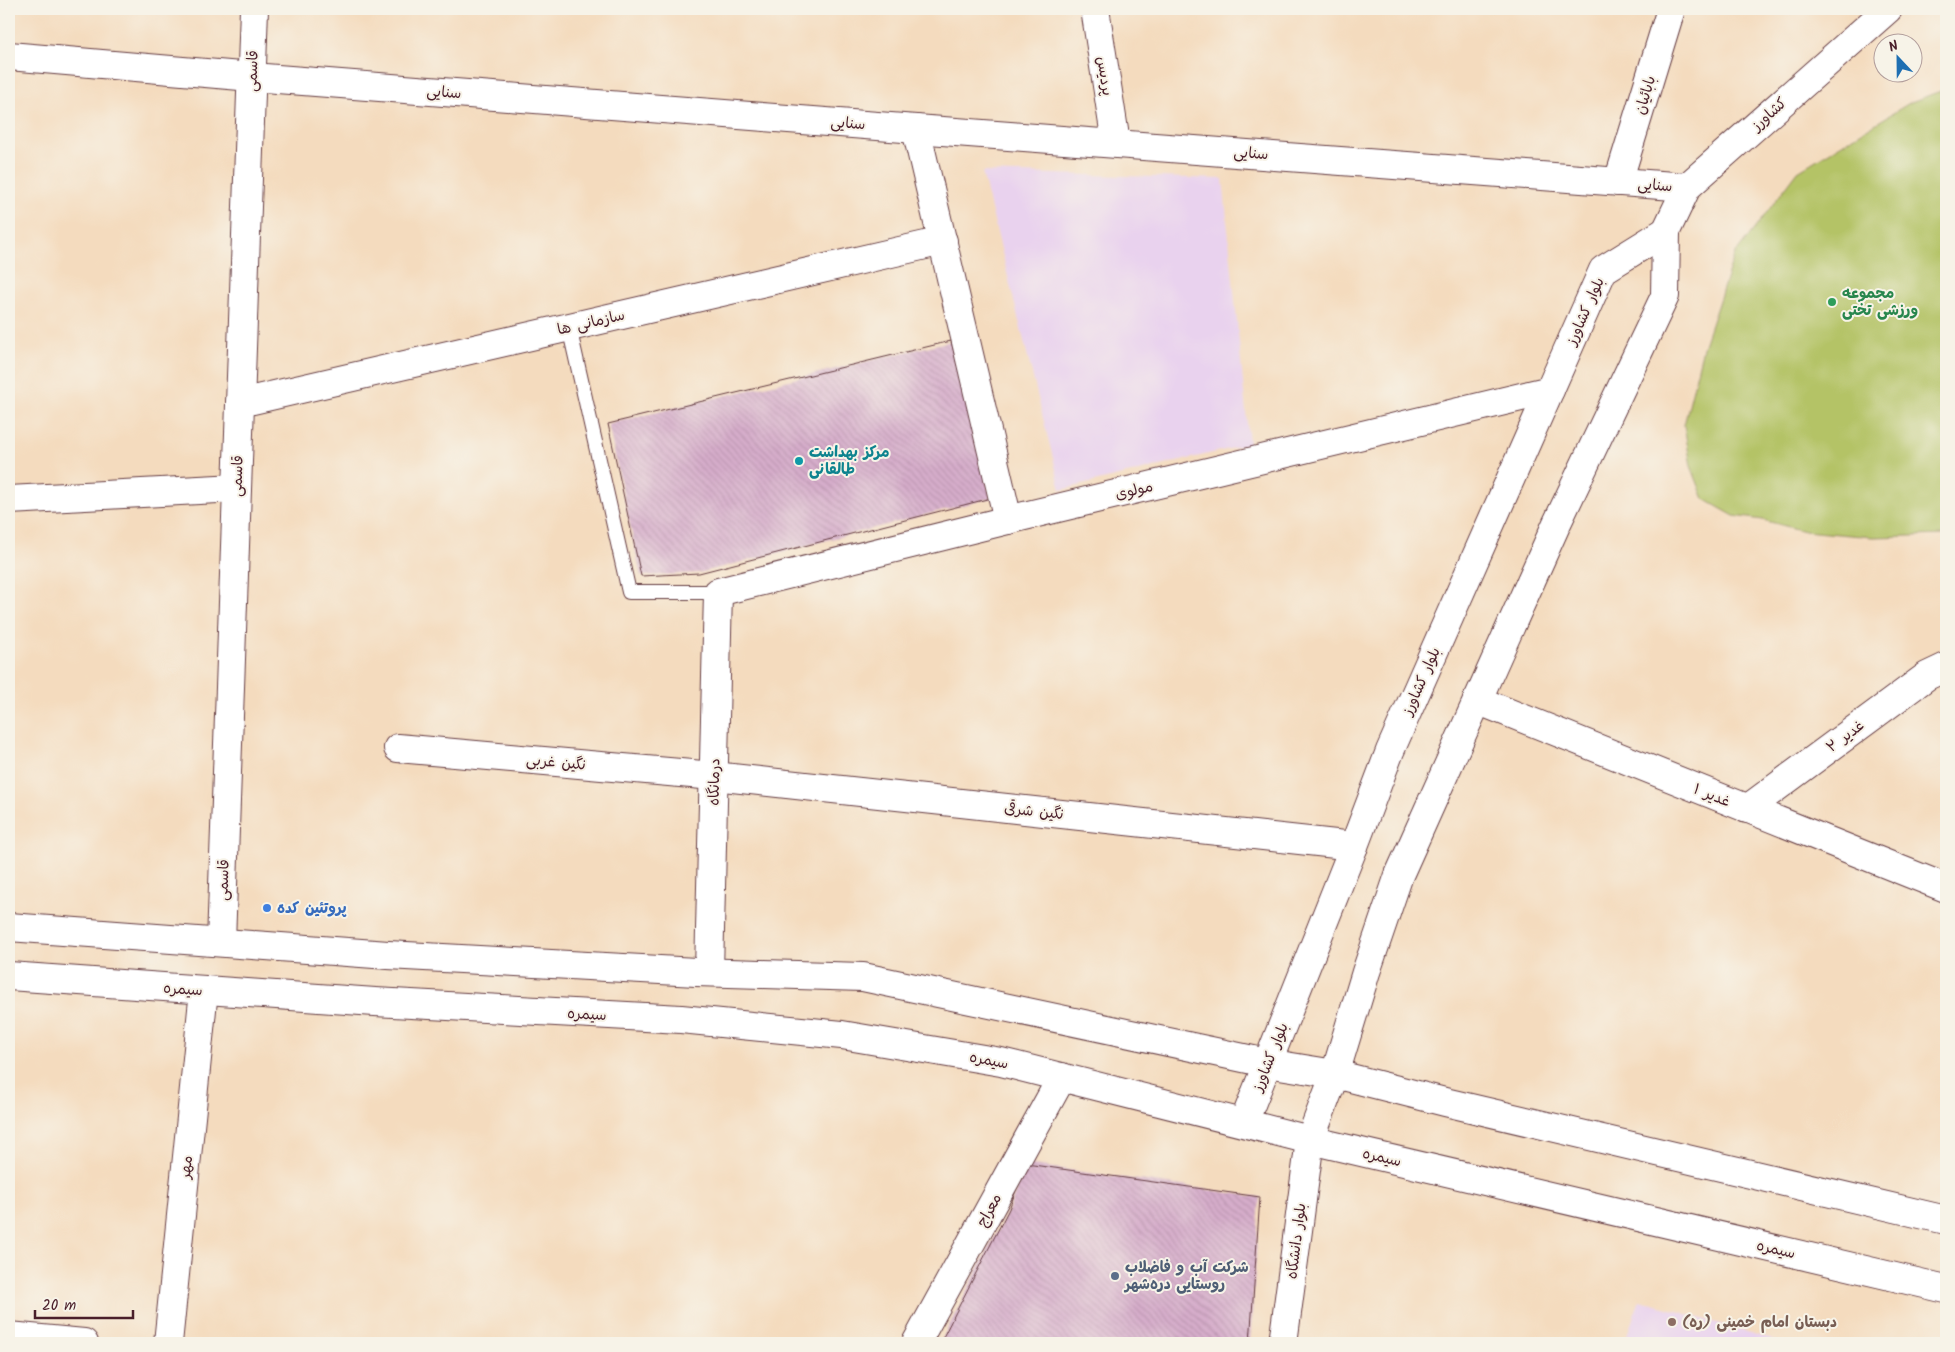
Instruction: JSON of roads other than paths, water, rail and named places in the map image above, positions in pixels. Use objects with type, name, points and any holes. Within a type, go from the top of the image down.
[{"type":"street","name":"قاسمی","points":[[221,942],[254,9]]},
{"type":"street","name":"پردیس","points":[[1095,9],[1116,143]]},
{"type":"street","name":"بابائیان","points":[[1618,182],[1671,9]]},
{"type":"street","name":"کشاورز","points":[[1666,231],[1687,187],[1888,9]]},
{"type":"street","name":"سنایی","points":[[9,56],[916,129],[1687,187]]},
{"type":"street","points":[[916,129],[1008,520]]},
{"type":"street","points":[[1335,1074],[1366,972],[1399,875],[1557,523],[1665,296],[1666,231]]},
{"type":"street","name":"بلوار کشاورز","points":[[1244,1122],[1390,751],[1603,270],[1666,231]]},
{"type":"street","name":"سازمانی ها","points":[[240,403],[943,241]]},
{"type":"street","name":"مولوی","points":[[718,592],[1008,520],[1550,390]]},
{"type":"street","points":[[9,500],[237,488]]},
{"type":"street","name":"درمانگاه","points":[[709,972],[718,592]]},
{"type":"street","name":"غدیر ۲","points":[[1747,809],[1927,676],[1946,667]]},
{"type":"street","name":"غدیر ۱","points":[[1477,700],[1946,888]]},
{"type":"street","name":"نگین غربی","points":[[398,748],[714,776]]},
{"type":"street","name":"نگین شرقی","points":[[714,776],[1354,846]]},
{"type":"street","points":[[9,927],[398,955],[709,972],[863,977],[1267,1063],[1335,1074],[1445,1102],[1946,1220]]},
{"type":"street","name":"سیمره","points":[[9,976],[375,1002],[681,1019],[842,1035],[1001,1062],[1310,1140],[1946,1290]]},
{"type":"street","name":"مهر","points":[[168,1343],[204,990]]},
{"type":"street","name":"بلوار دانشگاه","points":[[1283,1343],[1310,1140],[1335,1074]]},
{"type":"street","name":"معراج","points":[[916,1343],[1062,1077]]},
{"type":"street","points":[[9,1336],[84,1343]]},
{"type":"lane","points":[[569,327],[629,592],[718,592]]},
{"type":"place","name":"مجموعه ورزشی تختی","points":[[1832,302]]},
{"type":"place","name":"مرکز بهداشت طالقانی","points":[[799,461]]},
{"type":"place","name":"پروتئین کده","points":[[267,908]]},
{"type":"place","name":"شرکت آب و فاضلاب روستایی دره‌شهر","points":[[1115,1276]]},
{"type":"place","name":"دبستان امام خمینی (ره)","points":[[1672,1322]]}]
